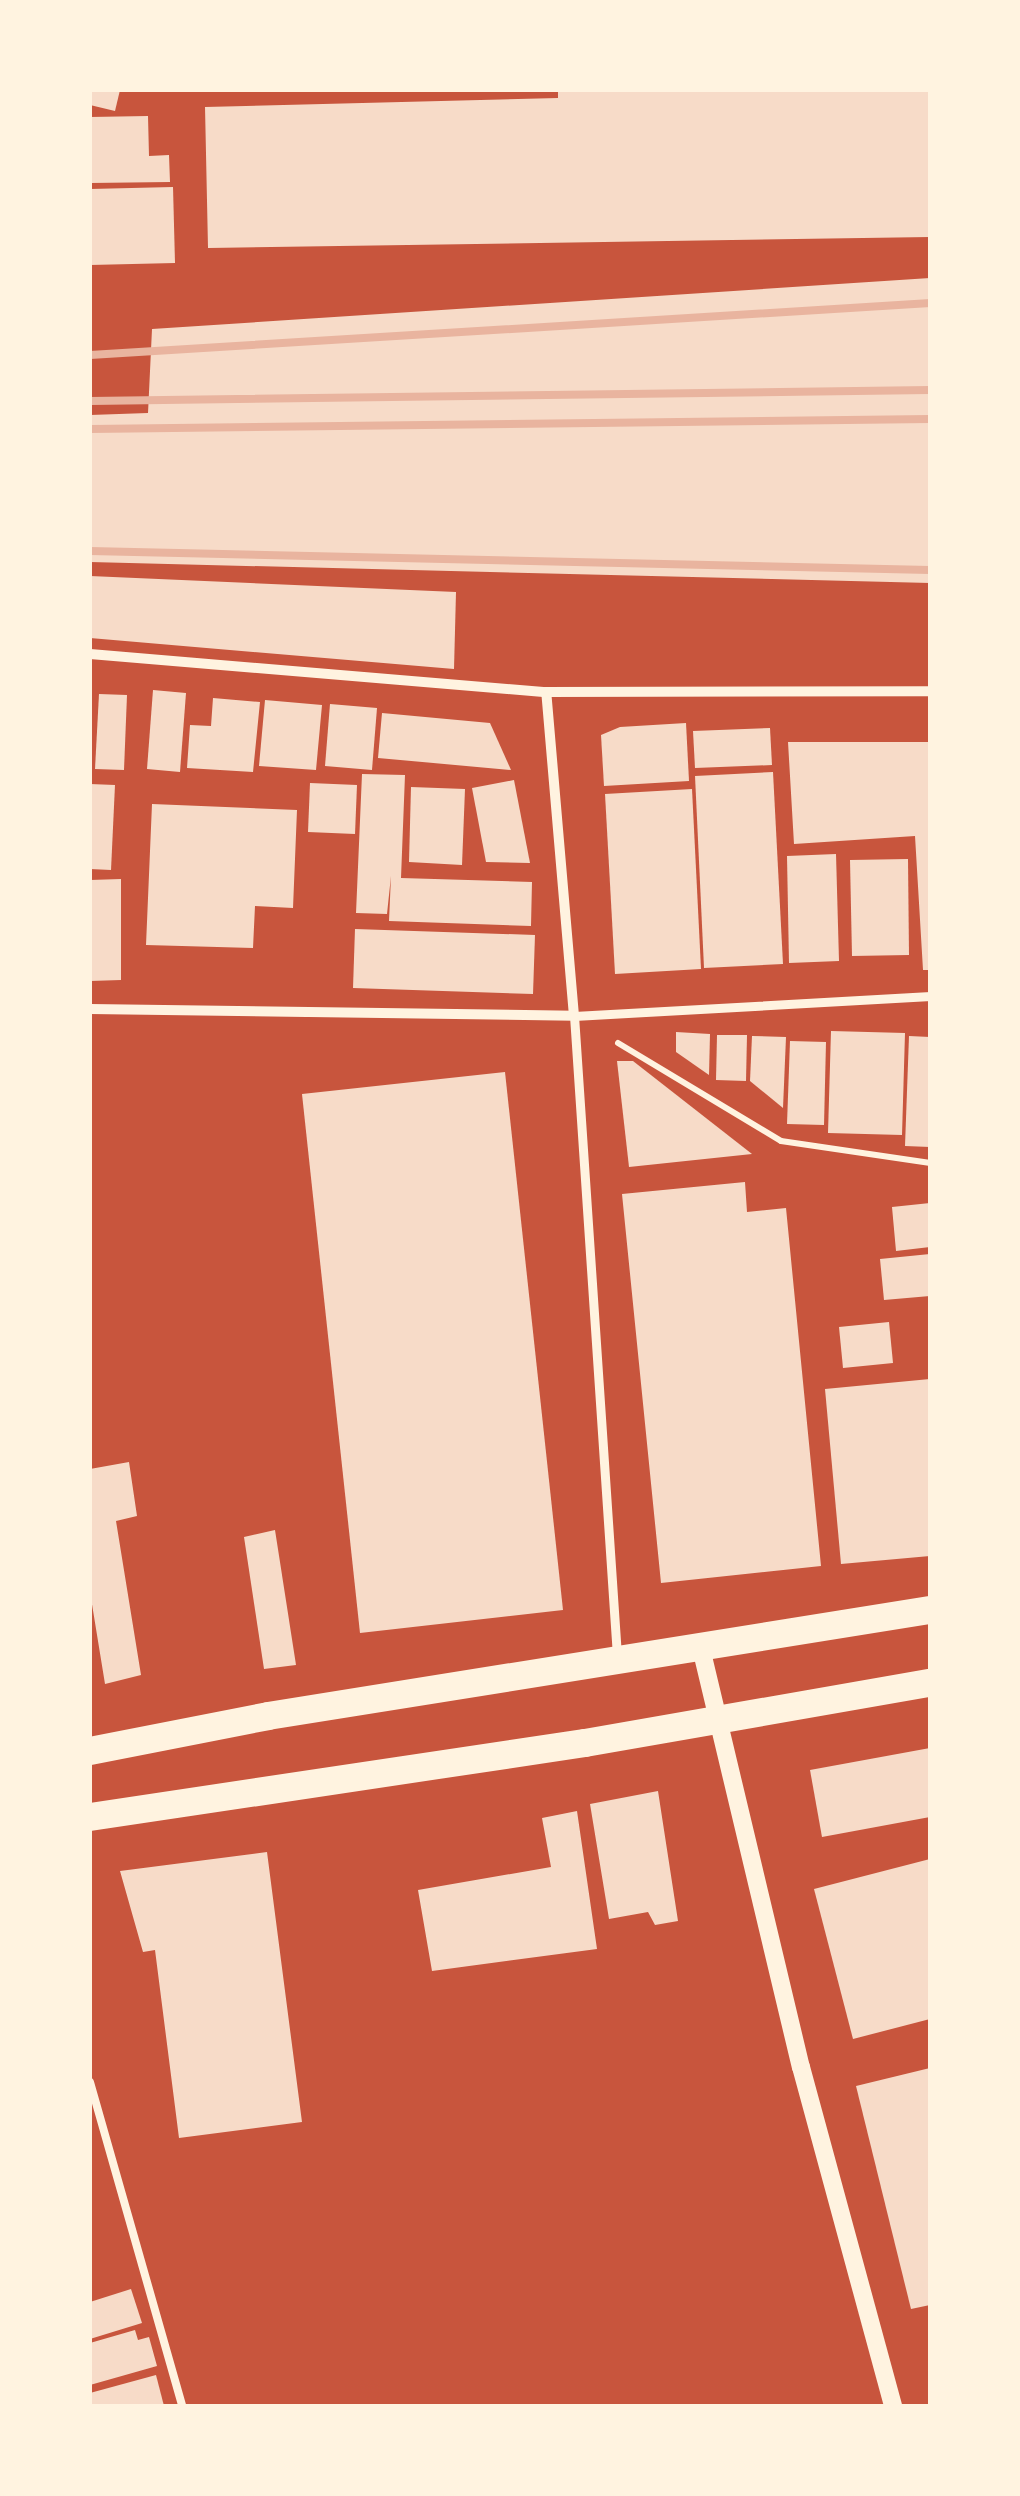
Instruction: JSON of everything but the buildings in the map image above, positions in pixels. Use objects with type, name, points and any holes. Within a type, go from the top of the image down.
[{"type":"highway","points":[[90,1751],[268,1716],[930,1610]]},
{"type":"highway","points":[[90,1816],[716,1722],[930,1683]]},
{"type":"street","points":[[90,654],[546,692],[930,691]]},
{"type":"street","points":[[546,692],[574,1016],[617,1660]]},
{"type":"street","points":[[90,1009],[574,1016],[930,996]]},
{"type":"street","points":[[701,1648],[801,2066],[893,2406]]},
{"type":"lane","points":[[90,2082],[182,2406]]},
{"type":"path","points":[[574,1016],[781,1140],[930,1163]]},
{"type":"railway","points":[[90,355],[930,303]]},
{"type":"railway","points":[[90,401],[930,390]]},
{"type":"railway","points":[[90,429],[930,419]]},
{"type":"railway","points":[[90,551],[930,570]]}]
